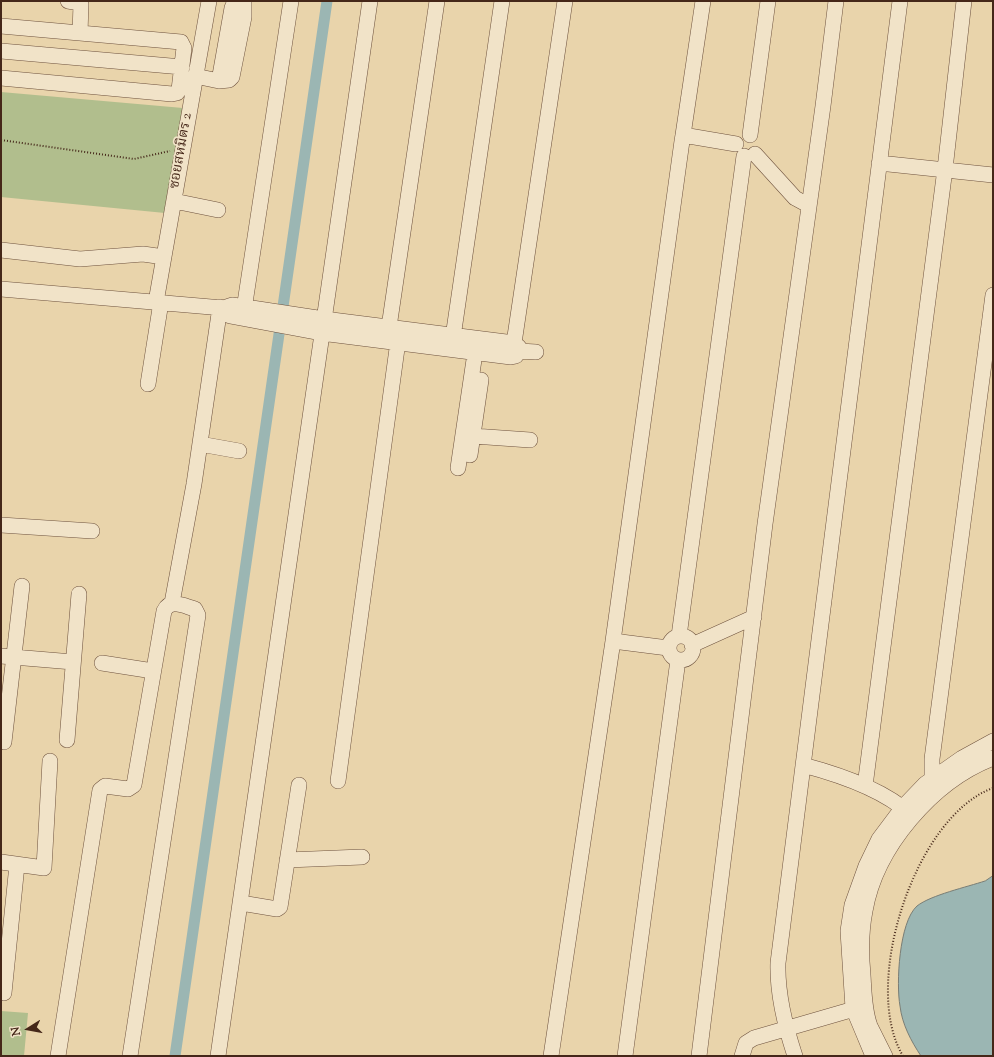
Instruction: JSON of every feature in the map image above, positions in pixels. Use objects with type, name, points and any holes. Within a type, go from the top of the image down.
[{"type":"street","points":[[68,1],[81,4],[80,33]]},
{"type":"street","name":"ซอยสหมิตร 2","points":[[148,384],[164,257],[209,1]]},
{"type":"street","points":[[219,81],[232,8],[235,1]]},
{"type":"street","points":[[195,76],[219,81],[230,80],[232,78],[244,17],[244,1]]},
{"type":"street","points":[[251,314],[291,1]]},
{"type":"street","points":[[218,1056],[370,1]]},
{"type":"street","points":[[338,781],[437,1]]},
{"type":"street","points":[[452,342],[502,1]]},
{"type":"street","points":[[452,342],[480,353],[510,357],[516,356],[565,1]]},
{"type":"street","points":[[551,1056],[613,641],[703,1]]},
{"type":"street","points":[[745,151],[758,143],[750,135],[768,1]]},
{"type":"street","points":[[699,1056],[754,617],[836,1]]},
{"type":"street","points":[[796,1056],[786,1028],[779,991],[778,963],[900,1]]},
{"type":"street","points":[[865,786],[945,169],[964,1]]},
{"type":"street","points":[[1,26],[181,42],[184,44],[179,90],[177,93],[172,94],[1,78]]},
{"type":"street","points":[[1,51],[182,67]]},
{"type":"street","points":[[684,135],[745,151],[795,198],[808,205]]},
{"type":"street","points":[[679,636],[745,151]]},
{"type":"street","points":[[880,163],[993,175]]},
{"type":"street","points":[[174,201],[218,210]]},
{"type":"street","points":[[1,250],[80,259],[143,254],[164,257]]},
{"type":"street","points":[[1,289],[221,308],[230,316],[251,314],[322,326],[396,333],[452,342],[517,347],[536,352]]},
{"type":"street","points":[[932,778],[932,759],[993,294]]},
{"type":"street","points":[[172,603],[200,444],[221,308]]},
{"type":"street","points":[[480,353],[473,436],[463,467],[480,353]]},
{"type":"street","points":[[473,436],[530,440]]},
{"type":"street","points":[[200,444],[238,451]]},
{"type":"street","points":[[1,525],[92,531]]},
{"type":"street","points":[[4,742],[7,656],[22,586]]},
{"type":"street","points":[[67,740],[79,594]]},
{"type":"street","points":[[58,1056],[100,790],[105,786],[128,788],[134,785],[164,611],[167,605],[172,603],[195,609],[198,615],[130,1056]]},
{"type":"street","points":[[692,645],[754,617]]},
{"type":"street","points":[[679,636],[688,638],[693,649],[690,657],[682,661],[671,656],[668,648],[672,640],[679,636]]},
{"type":"street","points":[[613,641],[668,648]]},
{"type":"street","points":[[7,656],[74,662]]},
{"type":"street","points":[[625,1056],[678,660]]},
{"type":"street","points":[[102,663],[153,671]]},
{"type":"street","points":[[873,1056],[859,1007],[848,931],[852,904],[879,839],[908,812],[932,778],[962,758],[993,741]]},
{"type":"street","points":[[908,812],[919,808],[951,781],[993,758]]},
{"type":"street","points":[[1,862],[44,868],[50,761]]},
{"type":"street","points":[[803,766],[832,773],[865,786],[908,812]]},
{"type":"street","points":[[240,903],[279,909],[299,785]]},
{"type":"street","points":[[288,860],[362,858]]},
{"type":"street","points":[[4,993],[17,864]]},
{"type":"street","points":[[742,1056],[746,1043],[754,1038],[859,1007]]},
{"type":"street","points":[[859,1007],[870,1025],[885,1056]]},
{"type":"path","points":[[1,140],[134,159],[183,148]]},
{"type":"path","points":[[903,1056],[894,1033],[889,1012],[888,985],[889,953],[904,902],[925,856],[943,828],[955,813],[970,800],[993,788]]},
{"type":"green space","points":[[1,92],[183,108],[165,213],[1,197]]},
{"type":"green space","points":[[1,1011],[28,1013],[24,1056],[1,1056]]},
{"type":"water","points":[[993,876],[993,1056],[921,1056],[910,1038],[905,1026],[901,1013],[899,996],[898,983],[900,954],[906,925],[911,914],[917,906],[923,902],[931,898],[985,881]]},
{"type":"waterway","points":[[175,1056],[327,1]]}]
